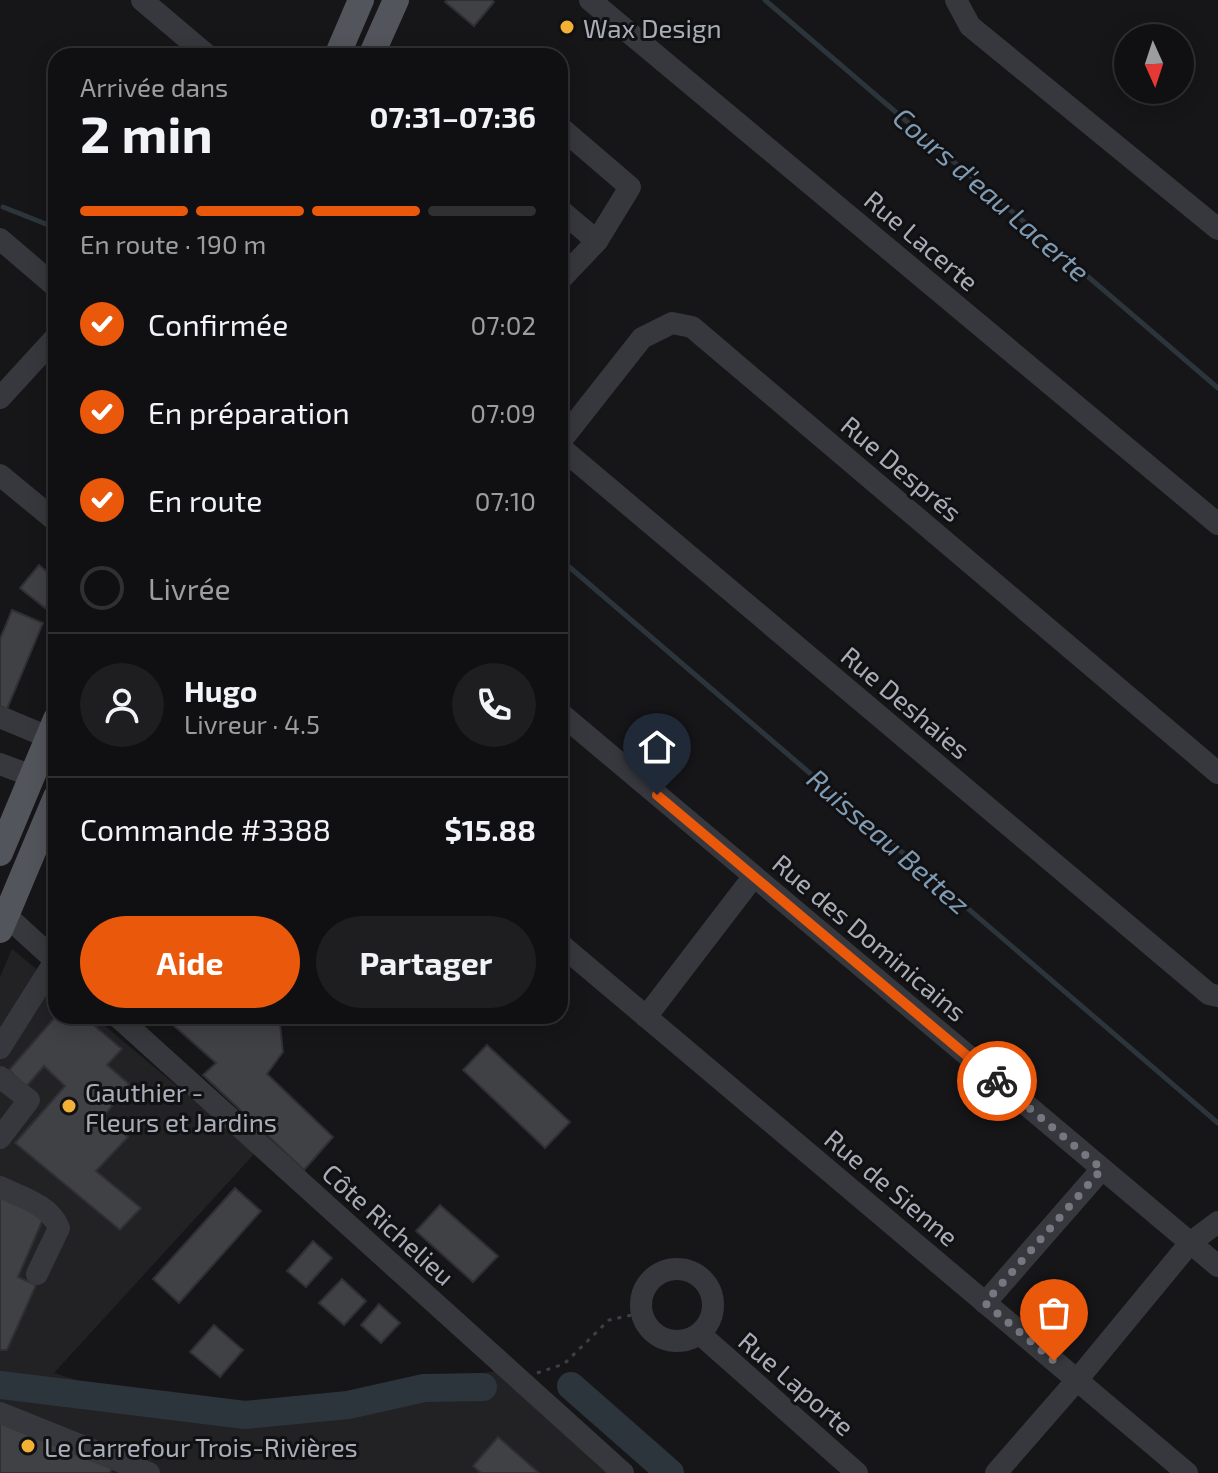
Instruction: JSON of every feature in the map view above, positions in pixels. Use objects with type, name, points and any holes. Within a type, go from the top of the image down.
[{"type":"main road","points":[[340,48],[361,0]]},
{"type":"main road","points":[[375,48],[396,0]]},
{"type":"main road","points":[[0,853],[48,738]]},
{"type":"main road","points":[[2,919],[48,815]]},
{"type":"street","points":[[142,0],[199,48]]},
{"type":"street","name":"Rue Lacerte","points":[[590,0],[1218,524]]},
{"type":"street","points":[[956,0],[970,26],[1218,229]]},
{"type":"street","points":[[568,134],[630,187],[597,241],[568,272]]},
{"type":"street","points":[[568,217],[597,241]]},
{"type":"street","points":[[0,239],[48,280]]},
{"type":"street","name":"Rue Després","points":[[568,434],[642,338],[672,323],[692,327],[1218,773]]},
{"type":"street","points":[[0,398],[48,346]]},
{"type":"street","name":"Rue Deshaies","points":[[568,451],[1209,994],[1218,996]]},
{"type":"street","points":[[0,475],[48,514]]},
{"type":"street","points":[[0,717],[48,727]]},
{"type":"street","name":"Rue des Dominicains","points":[[568,720],[1218,1266]]},
{"type":"street","points":[[0,764],[32,776]]},
{"type":"street","points":[[646,1017],[754,876]]},
{"type":"street","points":[[2,919],[48,955]]},
{"type":"street","name":"Rue de Sienne","points":[[568,951],[1187,1473]]},
{"type":"street","points":[[0,1048],[48,973]]},
{"type":"street","name":"Côte Richelieu","points":[[126,1024],[623,1473]]},
{"type":"street","points":[[0,1077],[29,1100],[0,1138]]},
{"type":"street","points":[[985,1303],[1102,1169]]},
{"type":"street","points":[[0,1187],[49,1211],[57,1222],[59,1228],[37,1274]]},
{"type":"street","points":[[996,1473],[1190,1243],[1218,1222]]},
{"type":"street","name":"Rue Laporte","points":[[671,1269],[683,1269],[704,1281],[711,1291],[712,1314],[700,1334],[677,1342],[665,1340],[646,1325],[641,1313],[644,1290],[650,1280],[671,1269]]},
{"type":"street","name":"Rue Laporte","points":[[700,1334],[857,1473]]},
{"type":"street","points":[[0,1413],[149,1473]]},
{"type":"path","points":[[518,1378],[564,1364],[609,1320],[641,1313]]},
{"type":"shaded area","points":[[12,949],[48,978],[48,1024],[103,1024],[256,1152],[54,1373],[186,1413],[498,1371],[616,1473],[0,1473],[0,977]]},
{"type":"building","points":[[445,2],[494,2],[474,26]]},
{"type":"building","points":[[39,565],[48,572],[48,604],[45,608],[20,588]]},
{"type":"building","points":[[12,610],[43,623],[7,709],[0,706],[0,639]]},
{"type":"building","points":[[49,1024],[92,1024],[122,1049],[107,1065],[129,1084],[104,1116],[128,1137],[96,1171],[141,1208],[120,1230],[15,1143],[65,1086],[44,1066],[26,1087],[9,1070]]},
{"type":"building","points":[[172,1024],[280,1024],[283,1052],[267,1074],[333,1137],[304,1170],[203,1075],[216,1063]]},
{"type":"building","points":[[487,1045],[570,1122],[545,1148],[463,1070]]},
{"type":"building","points":[[235,1188],[261,1211],[179,1303],[153,1279]]},
{"type":"building","points":[[0,1197],[44,1217],[18,1277],[36,1285],[7,1350],[0,1350]]},
{"type":"building","points":[[440,1205],[498,1256],[473,1282],[416,1231]]},
{"type":"building","points":[[313,1241],[332,1258],[306,1287],[287,1271]]},
{"type":"building","points":[[342,1279],[366,1301],[344,1325],[319,1303]]},
{"type":"building","points":[[379,1304],[400,1323],[381,1343],[361,1325]]},
{"type":"building","points":[[214,1325],[243,1350],[220,1377],[190,1352]]},
{"type":"building","name":"Le Carrefour Trois-Rivières","points":[[0,1423],[112,1468],[110,1473],[0,1473]]},
{"type":"building","points":[[498,1437],[539,1473],[481,1473],[473,1466]]},
{"type":"waterway","name":"Cours d'eau Lacerte","points":[[765,0],[1218,388]]},
{"type":"waterway","name":"Ruisseau Bettez","points":[[3,207],[48,225]]},
{"type":"waterway","name":"Ruisseau Bettez","points":[[568,566],[1218,1123]]},
{"type":"waterway","points":[[0,1385],[245,1415],[348,1405],[424,1388],[483,1387]]},
{"type":"waterway","points":[[571,1386],[670,1473]]},
{"type":"way so far","points":[[997,1081],[1102,1169],[985,1303],[1054,1361]]},
{"type":"place","name":"Wax Design","points":[[567,27]]},
{"type":"place","name":"Gauthier - Fleurs et Jardins","points":[[69,1106]]},
{"type":"place","name":"Le Carrefour Trois-Rivières","points":[[28,1446]]},
{"type":"route","points":[[657,795],[997,1081]]}]
